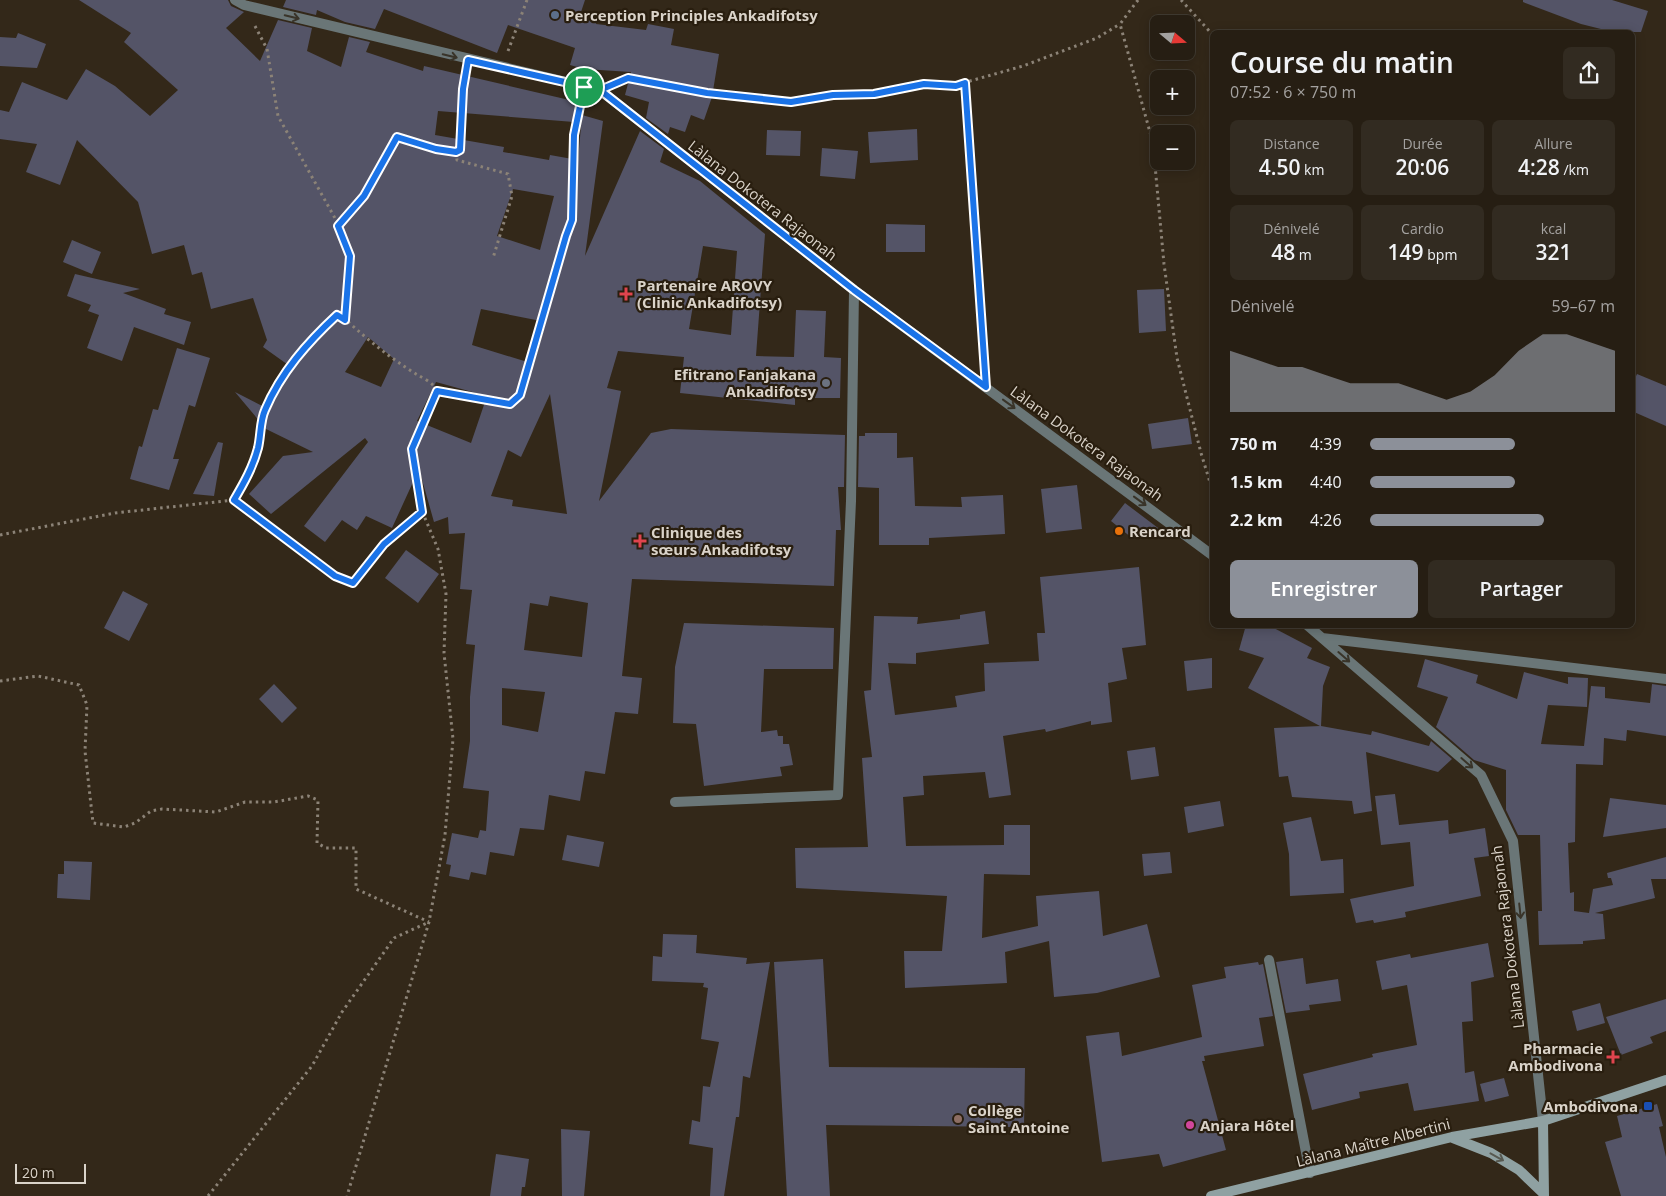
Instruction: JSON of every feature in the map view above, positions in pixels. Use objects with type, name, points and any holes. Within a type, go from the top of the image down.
[{"type":"main road","name":"Làlana Maître Albertini","points":[[1211,1196],[1452,1137],[1543,1121],[1666,1080]]},
{"type":"main road","points":[[1543,1121],[1544,1195]]},
{"type":"main road","points":[[1452,1137],[1491,1153],[1520,1170],[1544,1195]]},
{"type":"street","name":"Làlana Dokotera Rajaonah","points":[[240,3],[503,69],[600,90],[854,290],[1210,554]]},
{"type":"street","points":[[675,802],[838,794],[851,501],[854,290]]},
{"type":"street","name":"Làlana Dokotera Rajaonah","points":[[1310,628],[1481,775],[1513,841],[1543,1121]]},
{"type":"street","points":[[1322,638],[1666,680]]},
{"type":"street","points":[[1269,960],[1310,1173]]},
{"type":"path","points":[[503,69],[512,36],[527,0]]},
{"type":"path","points":[[600,90],[628,78],[707,93],[791,102],[833,95],[874,94],[924,84],[956,86],[1022,66],[1097,38],[1120,24],[1138,0]]},
{"type":"path","points":[[1181,0],[1210,32]]},
{"type":"path","points":[[240,3],[267,49],[278,116],[338,226],[350,256],[345,320]]},
{"type":"path","points":[[1120,24],[1154,142],[1164,264],[1177,358],[1210,482]]},
{"type":"path","points":[[338,226],[364,196],[397,137],[436,149],[456,152],[460,150],[463,89],[468,60]]},
{"type":"path","points":[[965,83],[986,387]]},
{"type":"path","points":[[234,500],[250,471],[258,448],[264,411],[304,346],[337,315],[382,352],[424,378],[437,391],[510,404],[520,395],[572,220],[574,135],[584,87]]},
{"type":"path","points":[[456,152],[457,160],[508,174],[512,196],[493,258]]},
{"type":"path","points":[[346,1196],[429,922],[445,836],[452,739],[444,653],[446,594],[438,549],[422,512],[412,449],[437,391]]},
{"type":"path","points":[[0,535],[115,513],[234,500],[335,576],[353,583],[384,544],[422,512]]},
{"type":"path","points":[[0,681],[38,676],[79,685],[87,705],[86,751],[92,823],[124,827],[135,823],[151,811],[162,809],[216,812],[245,802],[274,802],[308,796],[318,800],[317,843],[326,848],[356,848],[356,889],[429,922]]},
{"type":"path","points":[[208,1196],[312,1066],[342,1012],[394,938],[429,922]]},
{"type":"building","points":[[79,0],[228,0],[231,6],[244,12],[226,28],[260,61],[278,20],[312,28],[307,51],[341,67],[349,37],[370,42],[366,52],[423,71],[424,66],[578,102],[574,122],[438,111],[435,135],[504,147],[503,152],[549,160],[550,155],[578,160],[582,115],[603,121],[585,256],[640,131],[664,149],[660,162],[700,181],[765,234],[756,356],[794,357],[796,310],[826,311],[824,357],[841,358],[840,398],[795,398],[795,405],[680,393],[684,357],[618,351],[607,388],[621,391],[599,501],[651,433],[671,429],[845,435],[844,487],[838,487],[841,530],[836,530],[834,586],[632,579],[622,676],[642,678],[638,714],[615,712],[605,774],[585,771],[580,801],[549,795],[544,830],[520,828],[514,856],[490,852],[486,875],[471,872],[469,880],[449,876],[451,865],[446,864],[452,833],[478,838],[480,830],[486,831],[489,791],[463,788],[470,741],[470,697],[475,645],[466,644],[472,590],[460,589],[465,533],[449,534],[448,517],[434,522],[419,469],[392,528],[366,516],[357,530],[342,520],[325,542],[304,526],[368,442],[365,438],[271,514],[249,494],[283,456],[313,452],[266,429],[235,392],[270,410],[291,367],[263,347],[267,340],[253,298],[211,309],[202,272],[192,275],[184,245],[152,254],[138,202],[77,140],[60,185],[26,172],[37,144],[0,139],[0,110],[9,112],[22,82],[67,100],[86,69],[115,86],[150,116],[178,90],[124,42],[131,33]],"holes":[[[513,189],[554,196],[540,250],[497,236]],[[703,246],[737,251],[731,335],[689,329]],[[481,309],[546,322],[534,364],[472,345]],[[368,337],[394,359],[381,387],[345,372]],[[436,382],[487,396],[471,443],[417,421]],[[550,394],[567,514],[512,506],[513,500],[491,496],[508,450],[521,457]],[[550,596],[588,603],[582,657],[524,650],[530,603],[548,606]],[[502,688],[545,692],[538,732],[502,725]]]},
{"type":"building","points":[[286,0],[585,0],[580,15],[597,19],[596,24],[646,30],[648,24],[674,29],[671,45],[719,54],[712,97],[704,120],[691,115],[685,132],[670,127],[668,134],[646,118],[649,102],[625,95],[631,72],[584,69],[570,65],[575,48],[508,25],[497,53],[384,9],[375,29],[345,22],[317,10],[316,15],[283,7]]},
{"type":"building","points":[[1523,0],[1612,0],[1648,11],[1641,32],[1635,32],[1635,30],[1605,30],[1581,24],[1523,2]]},
{"type":"building","points":[[18,33],[46,44],[37,68],[0,66],[0,37],[16,38]]},
{"type":"building","points":[[917,129],[918,160],[870,163],[868,132]]},
{"type":"building","points":[[767,130],[801,131],[800,156],[766,155]]},
{"type":"building","points":[[822,148],[858,151],[855,179],[820,176]]},
{"type":"building","points":[[886,224],[925,225],[925,252],[886,252]]},
{"type":"building","points":[[72,240],[101,252],[92,274],[63,262]]},
{"type":"building","points":[[75,274],[140,289],[123,293],[166,309],[164,314],[191,322],[184,345],[134,327],[122,361],[87,348],[99,315],[88,311],[91,305],[67,296]]},
{"type":"building","points":[[1164,289],[1166,331],[1139,333],[1137,290]]},
{"type":"building","points":[[177,348],[210,358],[195,407],[189,405],[173,459],[179,459],[169,490],[130,479],[139,446],[142,447],[153,409],[158,410]]},
{"type":"building","points":[[1637,374],[1666,386],[1666,426],[1635,412],[1635,378]]},
{"type":"building","points":[[1188,418],[1192,444],[1152,449],[1148,424]]},
{"type":"building","points":[[865,433],[897,433],[897,458],[913,457],[915,506],[962,507],[961,497],[1003,495],[1005,534],[929,538],[929,545],[879,545],[879,488],[858,487],[859,436],[865,436]]},
{"type":"building","points":[[218,442],[223,443],[214,496],[193,494]]},
{"type":"building","points":[[1077,485],[1082,529],[1046,533],[1041,489]]},
{"type":"building","points":[[1125,503],[1166,534],[1132,538],[1111,521]]},
{"type":"building","points":[[406,550],[439,574],[418,603],[385,578]]},
{"type":"building","points":[[1139,567],[1146,645],[1122,648],[1127,679],[1108,683],[1112,722],[1091,725],[1091,721],[1046,732],[1045,729],[1003,736],[1011,795],[989,798],[985,772],[923,776],[924,795],[903,797],[906,846],[1004,845],[1004,825],[1030,825],[1030,875],[984,874],[982,938],[1038,926],[1036,896],[1099,891],[1103,936],[1147,924],[1160,977],[1097,993],[1054,997],[1049,941],[1005,952],[1007,983],[905,988],[904,951],[942,951],[947,896],[796,888],[795,848],[868,847],[862,758],[872,757],[864,691],[871,690],[874,616],[918,617],[917,624],[960,619],[960,615],[985,611],[989,644],[916,653],[916,664],[888,663],[895,715],[957,707],[955,696],[985,691],[984,663],[1039,661],[1037,633],[1045,633],[1040,577]]},
{"type":"building","points":[[123,591],[148,604],[129,641],[104,628]]},
{"type":"building","points":[[684,623],[834,628],[833,669],[764,669],[761,732],[777,730],[778,736],[783,736],[783,744],[789,744],[793,765],[780,767],[782,776],[704,786],[696,724],[673,723],[675,667]]},
{"type":"building","points":[[1245,628],[1274,628],[1312,648],[1307,658],[1330,667],[1323,686],[1321,726],[1371,735],[1372,731],[1429,746],[1431,741],[1452,759],[1438,772],[1366,752],[1372,811],[1354,814],[1352,801],[1292,797],[1288,776],[1279,777],[1274,728],[1320,726],[1248,688],[1264,658],[1239,650]]},
{"type":"building","points":[[1212,658],[1212,688],[1187,691],[1184,661]]},
{"type":"building","points":[[1425,659],[1478,675],[1476,683],[1517,699],[1524,672],[1568,684],[1568,677],[1588,678],[1587,707],[1548,705],[1541,744],[1584,746],[1591,686],[1605,687],[1605,698],[1650,703],[1652,684],[1666,686],[1666,736],[1627,730],[1626,741],[1604,738],[1603,765],[1576,764],[1575,842],[1568,843],[1570,893],[1574,892],[1574,911],[1589,913],[1593,889],[1613,885],[1607,873],[1666,857],[1666,879],[1651,879],[1655,898],[1595,913],[1603,914],[1605,939],[1583,941],[1583,944],[1539,945],[1538,911],[1542,911],[1540,835],[1518,835],[1506,810],[1506,770],[1474,760],[1436,727],[1448,697],[1417,687]]},
{"type":"building","points":[[274,684],[297,708],[282,723],[259,699]]},
{"type":"building","points":[[1155,747],[1159,776],[1131,780],[1127,751]]},
{"type":"building","points":[[1395,794],[1399,825],[1448,820],[1449,834],[1485,828],[1489,856],[1474,858],[1481,896],[1405,912],[1406,917],[1374,923],[1373,920],[1356,923],[1350,899],[1414,886],[1410,842],[1381,845],[1375,796]]},
{"type":"building","points":[[1610,798],[1666,805],[1666,828],[1603,837]]},
{"type":"building","points":[[1220,801],[1224,826],[1188,833],[1184,807]]},
{"type":"building","points":[[1311,817],[1321,861],[1343,859],[1344,893],[1290,896],[1289,854],[1283,823]]},
{"type":"building","points":[[567,835],[604,842],[599,867],[562,860]]},
{"type":"building","points":[[1170,852],[1172,873],[1144,876],[1142,854]]},
{"type":"building","points":[[64,861],[92,862],[90,900],[57,898],[58,874],[64,874]]},
{"type":"building","points":[[663,934],[697,935],[696,953],[747,958],[746,964],[770,962],[750,1078],[743,1076],[739,1117],[736,1117],[724,1196],[710,1196],[713,1148],[689,1144],[692,1120],[700,1122],[703,1086],[710,1087],[719,1042],[701,1039],[708,988],[703,987],[704,983],[652,981],[653,956],[662,957]]},
{"type":"building","points":[[1488,943],[1494,977],[1471,982],[1473,1021],[1462,1022],[1465,1073],[1474,1071],[1479,1101],[1414,1111],[1408,1083],[1359,1092],[1360,1098],[1312,1110],[1303,1074],[1373,1057],[1372,1054],[1417,1045],[1407,985],[1382,990],[1376,961],[1410,954],[1411,958]]},
{"type":"building","points":[[1303,958],[1306,984],[1338,979],[1341,1001],[1309,1005],[1310,1010],[1286,1013],[1276,962]]},
{"type":"building","points":[[823,959],[829,1067],[1025,1068],[1024,1127],[826,1125],[830,1196],[787,1196],[774,962]]},
{"type":"building","points":[[1258,962],[1259,965],[1263,964],[1273,1016],[1259,1018],[1264,1046],[1204,1056],[1205,1061],[1202,1061],[1226,1150],[1163,1167],[1159,1154],[1102,1162],[1086,1036],[1119,1032],[1122,1056],[1202,1037],[1192,985],[1226,978],[1224,967]]},
{"type":"building","points":[[1666,999],[1666,1031],[1650,1037],[1653,1043],[1621,1055],[1606,1017]]},
{"type":"building","points":[[1600,1003],[1605,1023],[1577,1031],[1572,1011]]},
{"type":"building","points":[[1504,1078],[1509,1096],[1485,1102],[1480,1084]]},
{"type":"building","points":[[1657,1104],[1663,1126],[1659,1127],[1666,1157],[1666,1196],[1621,1196],[1605,1142],[1622,1137],[1617,1116]]},
{"type":"building","points":[[561,1129],[590,1131],[584,1196],[562,1196]]},
{"type":"building","points":[[496,1154],[529,1159],[525,1187],[522,1187],[521,1196],[490,1196]]},
{"type":"place","name":"Perception Principles Ankadifotsy","points":[[555,15]]},
{"type":"place","name":"Partenaire AROVY (Clinic Ankadifotsy)","points":[[626,294]]},
{"type":"place","name":"Efitrano Fanjakana Ankadifotsy","points":[[826,383]]},
{"type":"place","name":"Rencard","points":[[1119,531]]},
{"type":"place","name":"Clinique des sœurs Ankadifotsy","points":[[640,541]]},
{"type":"place","name":"Pharmacie Ambodivona","points":[[1613,1057]]},
{"type":"place","name":"Ambodivona","points":[[1648,1106]]},
{"type":"place","name":"Collège Saint Antoine","points":[[958,1119]]},
{"type":"place","name":"Anjara Hôtel","points":[[1190,1125]]},
{"type":"route","points":[[584,87],[574,135],[572,220],[520,395],[510,404],[437,391],[412,449],[422,512],[384,544],[353,583],[335,576],[234,500],[250,471],[258,448],[264,411],[278,387],[304,346],[337,315],[345,320],[350,256],[338,226],[364,196],[397,137],[436,149],[456,152],[460,150],[463,89],[468,60],[600,90],[854,290],[986,387],[965,83],[956,86],[924,84],[874,94],[833,95],[791,102],[707,93],[628,78],[600,90],[584,87]]}]
